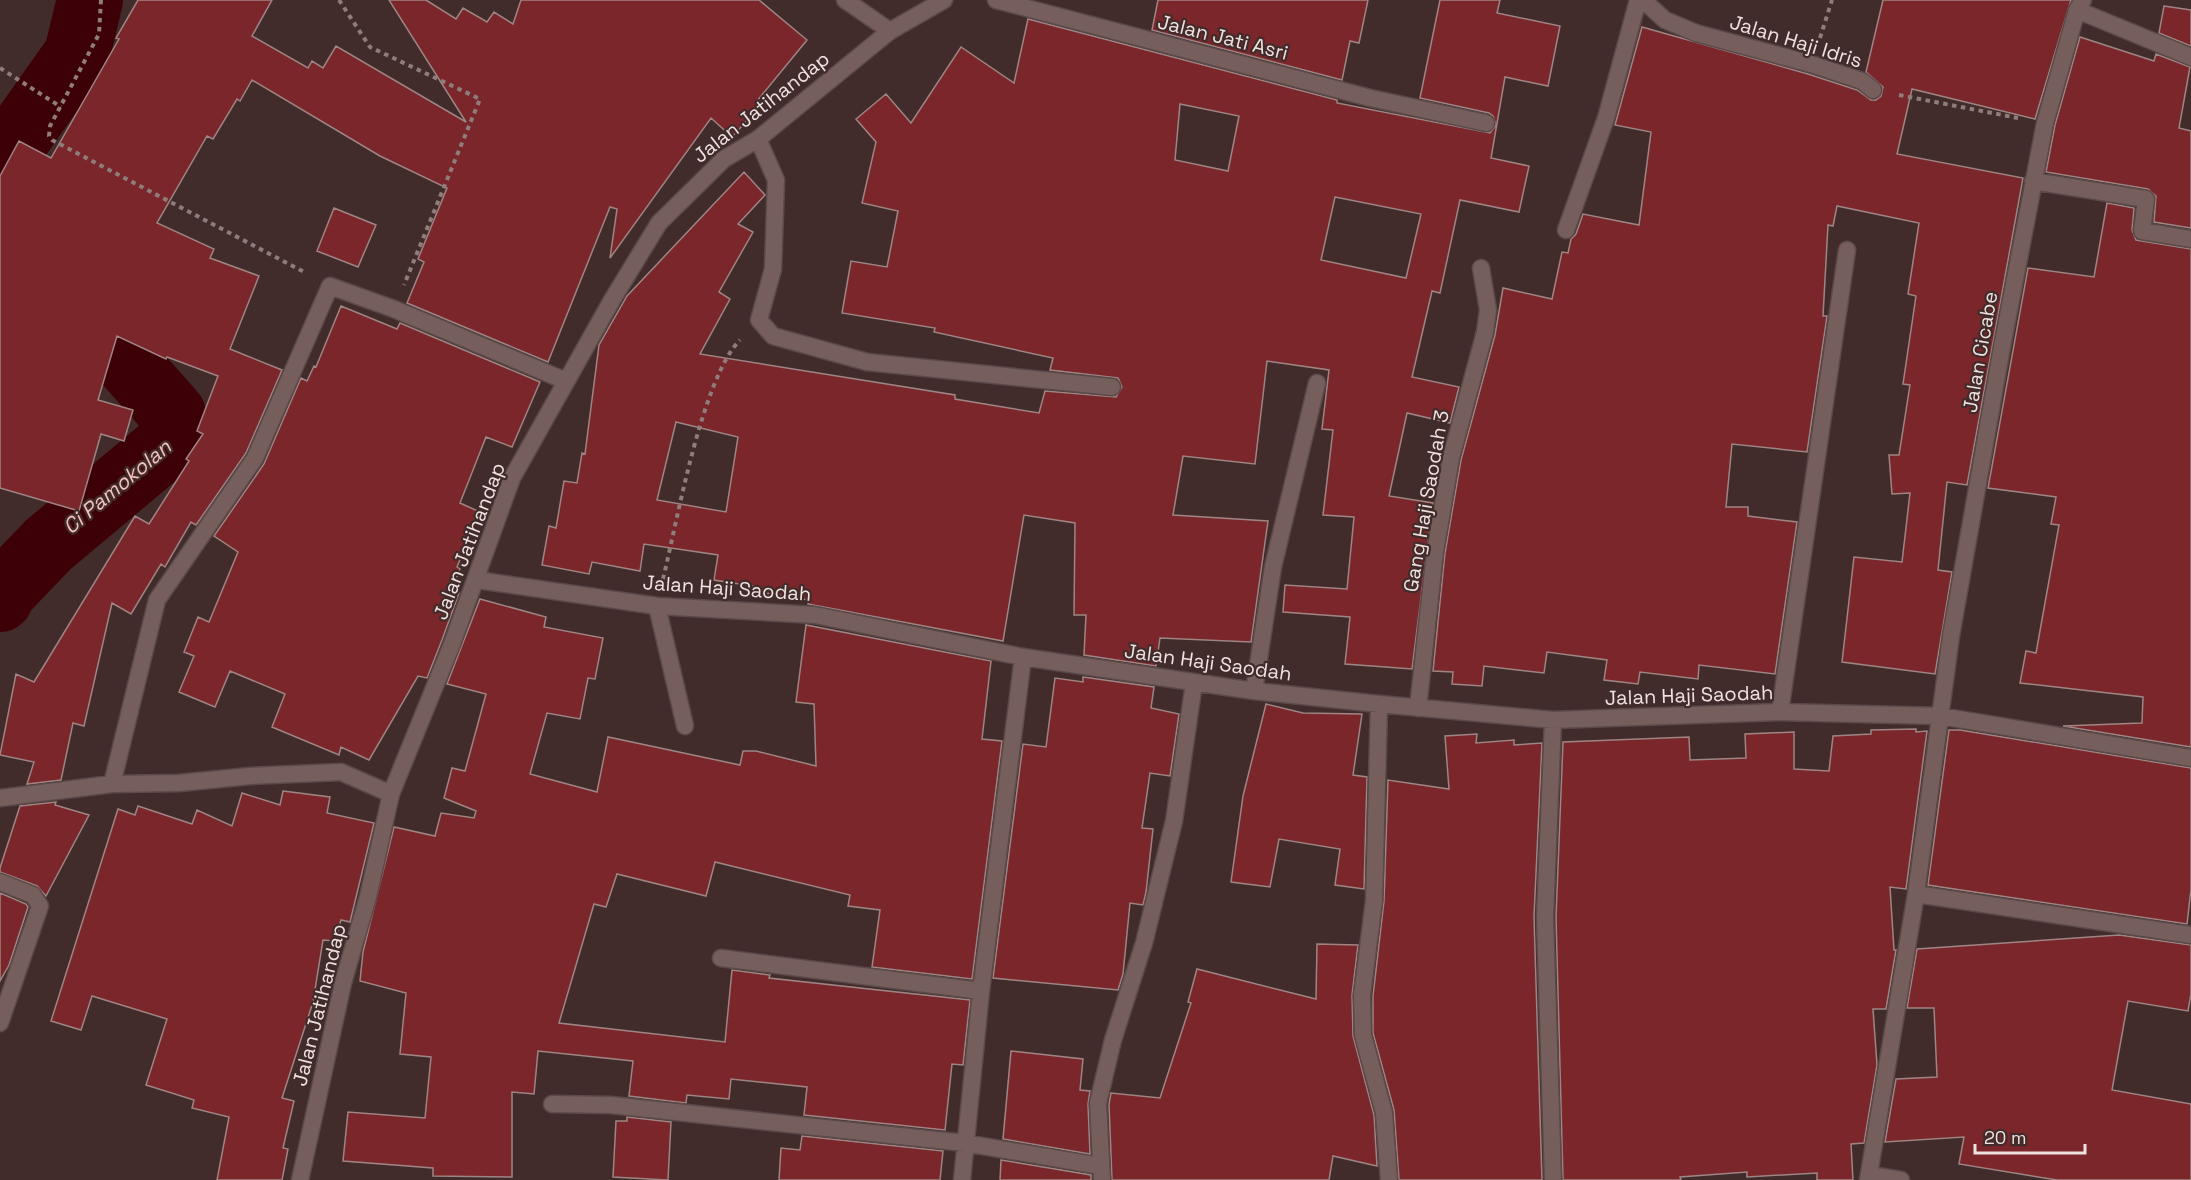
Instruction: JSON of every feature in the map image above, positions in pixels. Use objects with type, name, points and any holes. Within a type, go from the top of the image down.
[{"type":"street","points":[[845,0],[890,31]]},
{"type":"street","name":"Jalan Jatihandap","points":[[300,1180],[343,983],[368,897],[391,794],[477,580],[512,478],[659,223],[724,159],[758,139],[890,31],[944,0]]},
{"type":"street","name":"Jalan Jati Asri","points":[[996,0],[1370,98],[1486,123]]},
{"type":"street","points":[[1566,230],[1606,118],[1638,0]]},
{"type":"street","name":"Jalan Haji Idris","points":[[1643,0],[1665,20],[1696,33],[1811,64],[1862,81],[1873,90]]},
{"type":"street","points":[[2080,5],[2191,57]]},
{"type":"street","name":"Jalan Cicabe","points":[[1869,1177],[1916,894],[1953,624],[2045,123],[2080,5]]},
{"type":"street","points":[[758,139],[776,180],[774,269],[759,320],[773,336],[867,362],[1112,387]]},
{"type":"street","points":[[2033,182],[2146,199],[2142,231],[2191,239]]},
{"type":"street","points":[[1780,712],[1847,250]]},
{"type":"street","name":"Gang Haji Saodah 3","points":[[1418,708],[1435,552],[1451,458],[1485,332],[1488,310],[1481,268]]},
{"type":"street","points":[[112,784],[157,600],[255,458],[330,286],[394,309],[566,381]]},
{"type":"street","points":[[1254,691],[1273,567],[1317,383]]},
{"type":"street","name":"Jalan Haji Saodah","points":[[477,580],[657,606],[815,615],[1023,657],[1254,691],[1379,704],[1553,720],[1780,712],[1940,716],[2191,758]]},
{"type":"street","points":[[657,606],[685,726]]},
{"type":"street","points":[[962,1180],[981,991],[1023,657]]},
{"type":"street","points":[[552,1104],[611,1105],[965,1143],[1101,1173],[1098,1103],[1113,1040],[1144,942],[1174,821],[1194,683]]},
{"type":"street","points":[[1379,704],[1374,901],[1362,994],[1363,1035],[1384,1113],[1389,1180]]},
{"type":"street","points":[[1553,720],[1545,918],[1553,1180]]},
{"type":"street","points":[[1,800],[112,784],[179,783],[250,776],[341,772],[391,794]]},
{"type":"street","points":[[0,882],[33,895],[40,906],[0,1023]]},
{"type":"street","points":[[1916,894],[2191,935]]},
{"type":"street","points":[[721,958],[981,991]]},
{"type":"street","points":[[1869,1177],[1901,1180]]},
{"type":"path","points":[[101,0],[99,34],[50,126],[49,136],[52,141],[330,286]]},
{"type":"path","points":[[339,0],[370,47],[480,99],[394,309]]},
{"type":"path","points":[[1811,64],[1832,0]]},
{"type":"path","points":[[0,68],[61,107]]},
{"type":"path","points":[[1873,90],[2045,123]]},
{"type":"path","points":[[657,606],[701,423],[729,351],[759,320]]},
{"type":"building","points":[[138,0],[272,0],[252,36],[308,68],[312,61],[323,68],[336,46],[466,122],[389,0],[426,0],[456,19],[463,8],[487,22],[494,12],[513,24],[521,0],[759,0],[807,40],[757,101],[761,105],[732,137],[711,118],[610,258],[617,209],[610,207],[548,362],[407,303],[424,262],[418,259],[447,188],[380,156],[252,80],[240,101],[237,99],[213,139],[207,136],[157,223],[214,249],[210,258],[259,276],[230,349],[282,370],[246,453],[196,525],[191,522],[165,567],[161,564],[131,614],[112,603],[84,726],[73,723],[61,780],[27,784],[34,762],[0,755],[16,674],[34,682],[135,516],[149,524],[189,461],[186,459],[203,434],[197,431],[218,376],[167,357],[166,359],[117,336],[98,400],[133,410],[124,441],[101,434],[79,511],[0,488],[0,176],[19,141],[51,158],[119,39],[116,38]]},
{"type":"building","points":[[1158,0],[1368,0],[1359,43],[1350,41],[1342,80],[1152,30]]},
{"type":"building","points":[[1440,0],[1500,0],[1497,13],[1560,26],[1548,86],[1505,77],[1491,158],[1529,166],[1519,212],[1460,200],[1440,293],[1432,291],[1412,377],[1459,387],[1450,423],[1407,413],[1389,496],[1433,503],[1412,669],[1345,664],[1350,617],[1283,612],[1285,585],[1347,589],[1354,517],[1323,515],[1333,430],[1322,429],[1329,370],[1267,361],[1255,464],[1183,456],[1173,515],[1268,521],[1251,642],[1160,638],[1156,666],[1084,655],[1086,615],[1074,615],[1075,523],[1024,515],[1003,641],[808,604],[809,600],[758,592],[759,587],[714,580],[718,555],[644,544],[640,571],[592,562],[589,574],[542,565],[549,526],[556,528],[564,481],[577,483],[582,453],[585,454],[599,345],[627,296],[744,172],[765,195],[738,224],[753,232],[719,292],[730,299],[700,354],[955,395],[955,399],[1039,413],[1045,391],[1116,397],[1122,387],[1118,378],[1050,370],[1053,358],[934,332],[935,328],[842,313],[851,261],[887,267],[898,211],[862,203],[876,142],[856,119],[886,94],[911,123],[961,47],[1014,83],[1028,19],[1337,100],[1337,103],[1490,133],[1496,125],[1493,116],[1489,113],[1420,98]],"holes":[[[1180,104],[1239,116],[1228,171],[1175,160]],[[1335,197],[1421,214],[1406,278],[1321,260]],[[676,422],[738,437],[726,512],[657,500]]]},
{"type":"building","points":[[1883,0],[2071,0],[2035,119],[1912,89],[1897,154],[2023,178],[1967,485],[1947,482],[1938,570],[1952,572],[1935,674],[1842,662],[1854,557],[1902,562],[1910,493],[1892,494],[1889,455],[1899,455],[1910,385],[1903,384],[1916,296],[1908,294],[1919,223],[1837,206],[1833,226],[1828,225],[1823,316],[1827,316],[1807,452],[1732,444],[1726,507],[1748,507],[1748,516],[1797,522],[1775,674],[1699,665],[1698,679],[1640,672],[1638,684],[1604,680],[1607,660],[1547,652],[1544,673],[1484,666],[1482,686],[1452,684],[1453,672],[1433,671],[1445,553],[1461,460],[1495,335],[1503,288],[1552,299],[1562,252],[1568,253],[1571,239],[1576,234],[1583,214],[1639,225],[1651,132],[1615,125],[1642,27],[1808,74],[1857,90],[1871,100],[1876,100],[1881,96],[1883,87],[1866,72]]},
{"type":"building","points":[[2164,6],[2191,10],[2191,46],[2159,33]]},
{"type":"building","points":[[2080,37],[2154,61],[2156,54],[2190,67],[2179,128],[2191,131],[2191,228],[2154,222],[2156,196],[2148,189],[2046,172],[2055,125]]},
{"type":"building","points":[[2107,203],[2134,208],[2132,230],[2136,240],[2191,249],[2191,747],[2063,726],[2142,723],[2143,697],[2020,683],[2026,651],[2036,653],[2059,525],[2051,524],[2056,497],[1988,488],[2028,268],[2094,277]]},
{"type":"building","points":[[334,208],[376,225],[358,267],[317,251]]},
{"type":"building","points":[[341,306],[397,329],[400,323],[540,382],[512,447],[486,437],[460,503],[480,512],[457,567],[460,569],[451,591],[459,593],[442,640],[427,678],[418,676],[369,760],[341,747],[339,755],[272,727],[285,694],[230,671],[215,707],[179,692],[194,656],[184,652],[198,617],[209,622],[238,552],[214,536],[264,464],[301,378],[307,381],[314,366],[316,367]]},
{"type":"building","points":[[480,599],[546,617],[544,627],[603,638],[595,679],[588,678],[580,719],[547,713],[530,774],[597,792],[608,737],[740,765],[743,751],[756,751],[816,766],[814,704],[796,702],[806,625],[991,661],[982,739],[1002,741],[972,979],[872,967],[880,910],[848,906],[850,895],[715,862],[706,896],[617,874],[606,907],[594,904],[559,1023],[725,1042],[732,970],[770,975],[769,978],[970,1000],[963,1065],[952,1064],[945,1130],[804,1115],[807,1087],[731,1079],[729,1099],[687,1095],[686,1103],[629,1096],[633,1061],[538,1051],[534,1094],[512,1092],[512,1177],[433,1176],[433,1168],[343,1161],[348,1112],[425,1118],[431,1057],[400,1054],[406,993],[360,981],[363,952],[394,827],[435,836],[441,813],[474,818],[476,811],[444,798],[452,768],[465,771],[486,694],[447,684]]},
{"type":"building","points":[[1083,677],[1154,687],[1151,708],[1179,714],[1170,776],[1150,773],[1142,828],[1153,829],[1146,892],[1143,905],[1130,903],[1123,974],[1118,990],[993,978],[1023,744],[1046,747],[1055,678],[1083,682]]},
{"type":"building","points":[[1266,704],[1303,713],[1362,714],[1353,775],[1367,777],[1364,889],[1335,885],[1340,849],[1279,839],[1270,887],[1231,882],[1243,796]]},
{"type":"building","points":[[1916,729],[1916,732],[1927,731],[1906,889],[1890,887],[1894,950],[1896,950],[1886,1009],[1873,1009],[1877,1065],[1864,1143],[1851,1144],[1853,1180],[1817,1180],[1817,1173],[1747,1177],[1747,1172],[1680,1177],[1681,1180],[1563,1180],[1556,917],[1563,742],[1689,737],[1690,760],[1746,758],[1745,734],[1794,732],[1794,769],[1829,771],[1833,736],[1871,734],[1871,730]]},
{"type":"building","points":[[1949,730],[2191,768],[2191,889],[2187,924],[1928,885]]},
{"type":"building","points":[[1477,734],[1476,743],[1514,740],[1514,745],[1542,743],[1534,917],[1542,1180],[1399,1180],[1394,1110],[1373,1033],[1373,996],[1384,901],[1388,780],[1449,789],[1445,736]]},
{"type":"building","points":[[283,791],[330,797],[327,813],[374,823],[350,922],[341,920],[335,941],[323,940],[313,1002],[282,1098],[294,1101],[283,1148],[288,1149],[282,1180],[217,1180],[229,1117],[192,1108],[194,1100],[146,1085],[167,1019],[92,996],[81,1030],[51,1021],[118,809],[135,815],[138,806],[192,824],[197,810],[232,826],[242,793],[280,805]]},
{"type":"building","points":[[56,802],[55,805],[89,815],[46,896],[37,886],[0,872],[0,868],[20,806]]},
{"type":"building","points":[[0,893],[28,907],[9,965],[0,981]]},
{"type":"building","points":[[2119,935],[2191,945],[2191,994],[2188,1011],[2128,1001],[2112,1090],[2191,1104],[2191,1180],[2057,1180],[1959,1164],[1964,1137],[1885,1142],[1896,1079],[1937,1077],[1934,1008],[1907,1008],[1917,949]]},
{"type":"building","points":[[1317,944],[1358,945],[1352,995],[1353,1036],[1374,1115],[1377,1166],[1333,1156],[1329,1180],[1112,1180],[1109,1104],[1111,1093],[1160,1098],[1191,1003],[1188,1002],[1197,969],[1316,999]]},
{"type":"building","points":[[1011,1051],[1083,1059],[1080,1090],[1090,1091],[1088,1104],[1090,1154],[1003,1139]]},
{"type":"building","points":[[627,1117],[671,1122],[668,1180],[613,1177],[616,1121],[627,1121]]},
{"type":"building","points":[[802,1136],[943,1151],[940,1180],[779,1180],[781,1148],[800,1150]]},
{"type":"building","points":[[1001,1160],[1091,1175],[1091,1180],[1000,1180]]},
{"type":"waterway","name":"Ci Pamokolan","points":[[0,163],[77,54],[90,0]]},
{"type":"waterway","name":"Ci Pamokolan","points":[[0,213],[83,263],[106,308],[117,351],[173,414],[178,436],[48,545],[3,592],[0,599]]}]
